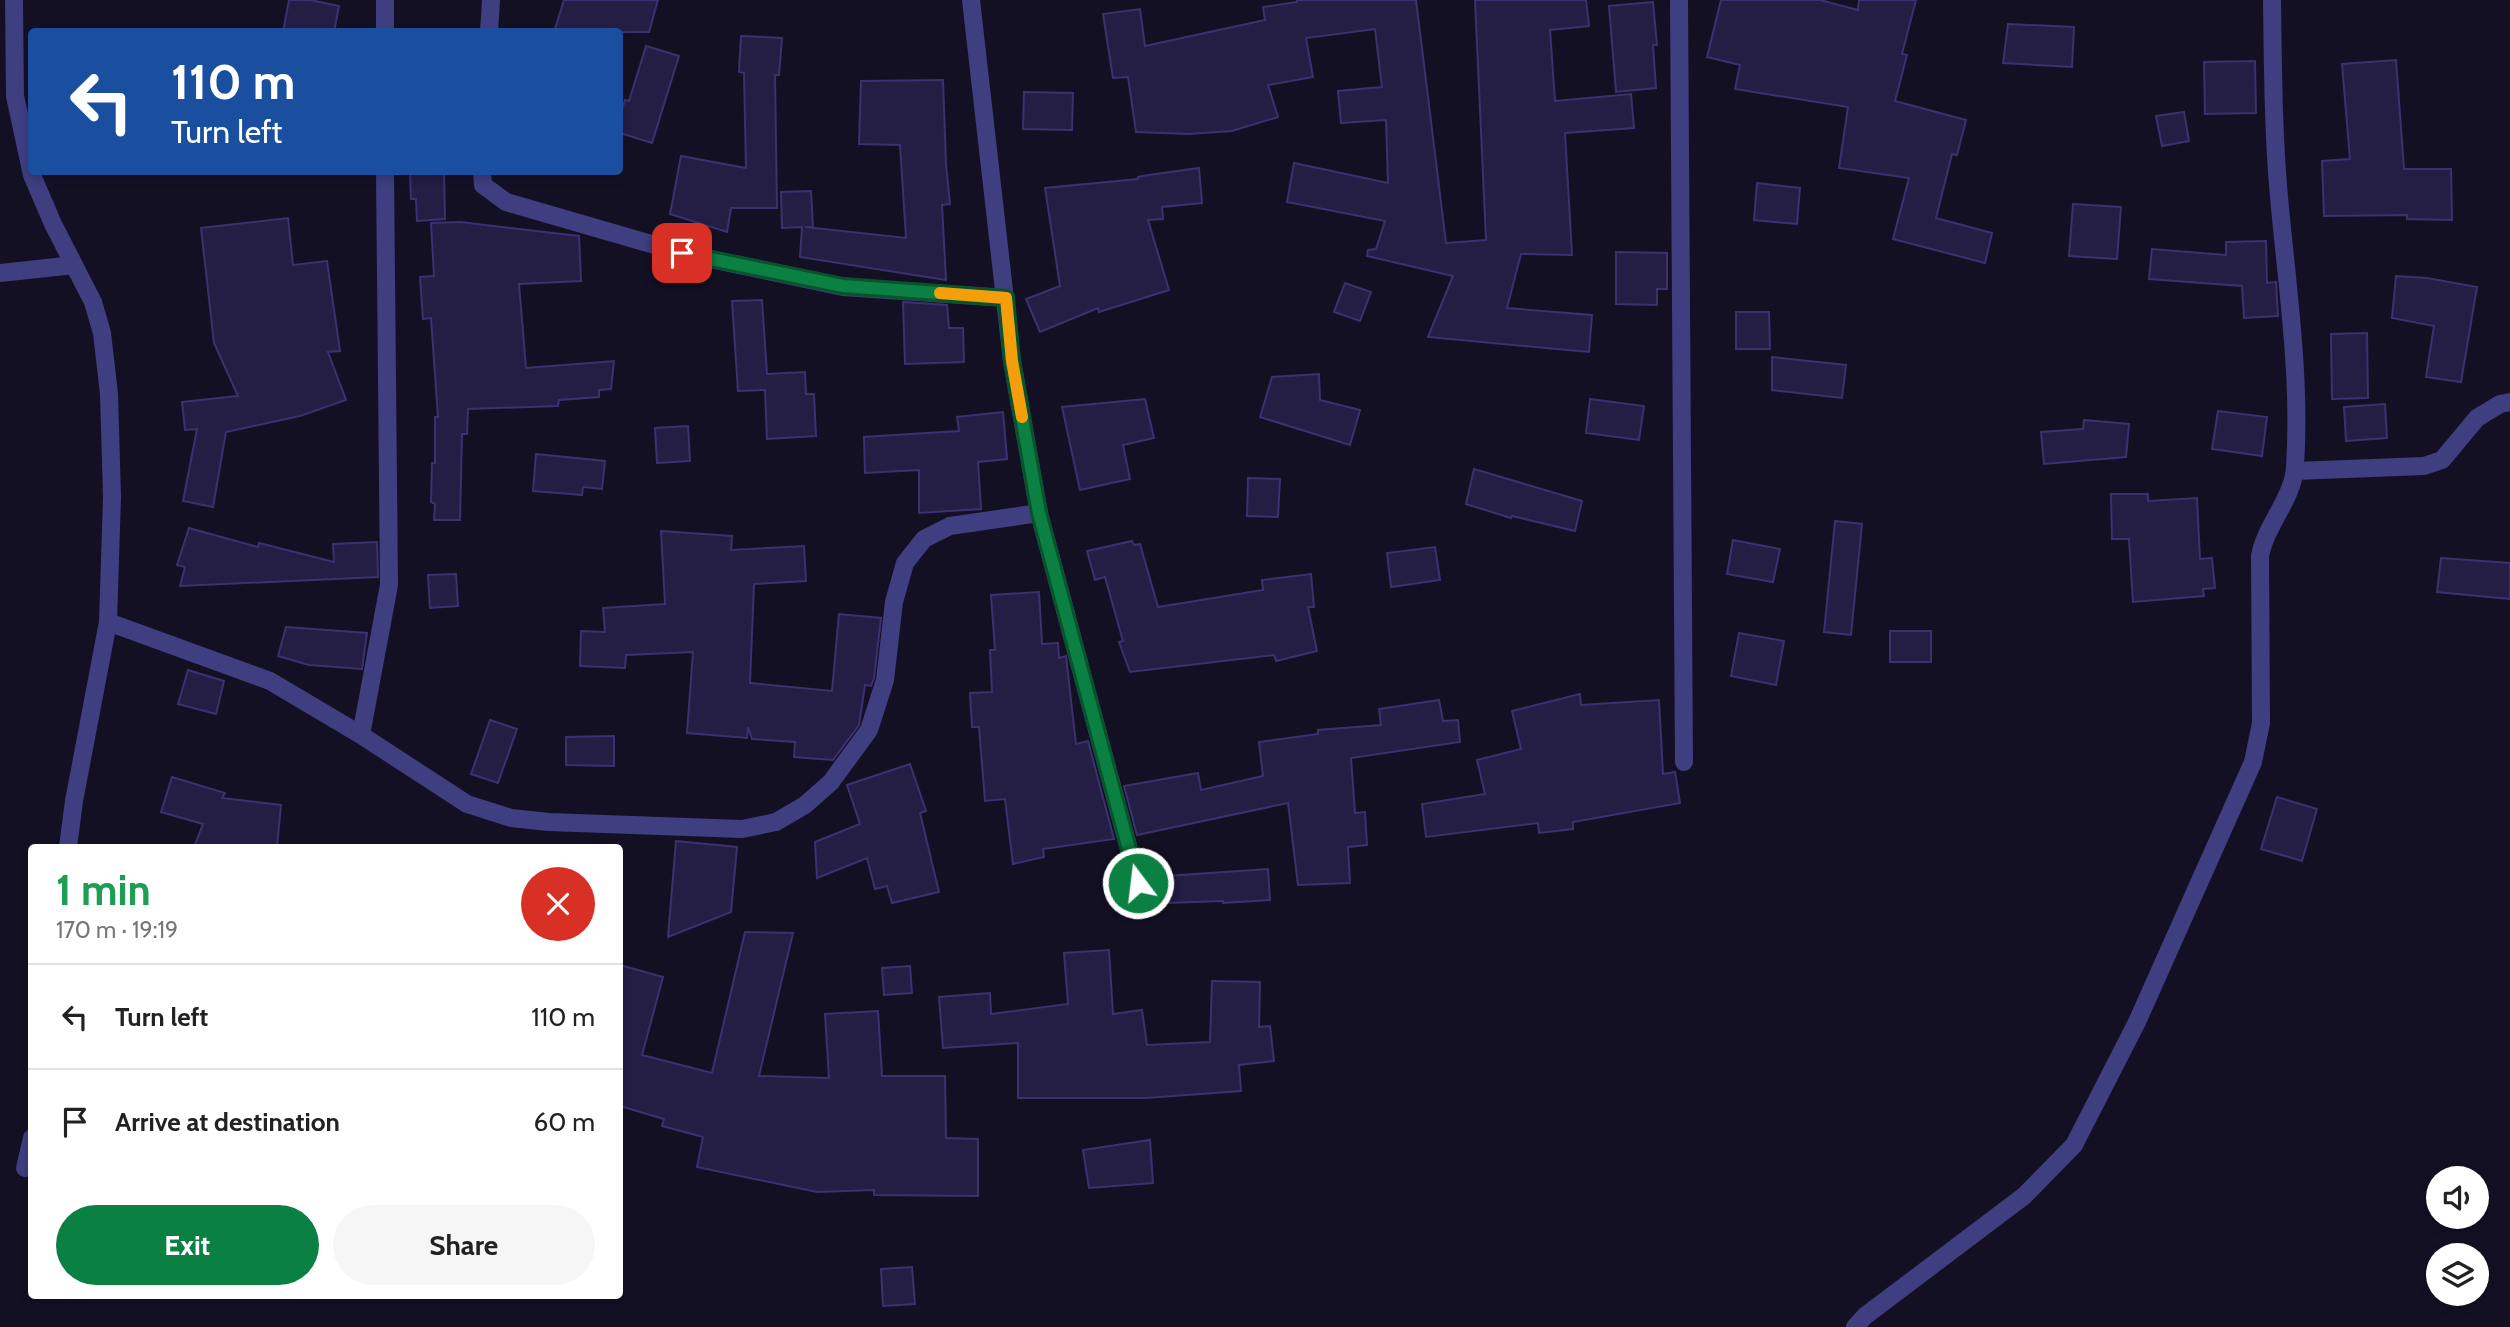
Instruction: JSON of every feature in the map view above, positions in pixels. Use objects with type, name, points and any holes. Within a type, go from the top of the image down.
[{"type":"street","points":[[14,0],[15,96],[28,156]]},
{"type":"street","points":[[385,0],[385,28]]},
{"type":"street","points":[[489,28],[491,0]]},
{"type":"street","points":[[971,0],[1012,361],[1039,513],[1138,883]]},
{"type":"street","points":[[1679,0],[1684,762]]},
{"type":"street","points":[[1855,1327],[1865,1316],[2034,1186],[2074,1145],[2137,1022],[2253,762],[2261,723],[2260,556],[2263,542],[2288,493],[2295,471],[2296,393],[2275,141],[2272,0]]},
{"type":"street","points":[[32,175],[93,302],[102,333],[110,394],[112,497],[108,622],[68,844]]},
{"type":"street","points":[[361,735],[389,585],[385,175]]},
{"type":"street","points":[[482,175],[483,185],[506,202],[682,253],[843,286],[1006,298]]},
{"type":"street","points":[[0,273],[74,265]]},
{"type":"street","points":[[2295,471],[2424,466],[2442,460],[2477,418],[2500,404],[2510,402]]},
{"type":"street","points":[[108,622],[270,681],[361,735],[467,804],[511,818],[549,822],[742,829],[776,822],[805,805],[831,782],[869,730],[885,680],[894,602],[905,563],[924,539],[950,526],[1039,513]]},
{"type":"street","points":[[25,1168],[28,1155]]},
{"type":"building","points":[[289,0],[310,0],[339,6],[335,28],[284,28]]},
{"type":"building","points":[[564,0],[658,0],[649,32],[623,32],[623,28],[555,28]]},
{"type":"building","points":[[1297,0],[1416,0],[1446,243],[1486,240],[1475,0],[1586,0],[1589,26],[1550,30],[1555,101],[1631,94],[1634,128],[1565,133],[1572,255],[1521,254],[1507,308],[1592,315],[1589,352],[1428,337],[1453,276],[1367,256],[1368,250],[1376,249],[1385,221],[1287,202],[1294,163],[1388,183],[1386,120],[1341,123],[1338,91],[1382,87],[1375,29],[1306,38],[1313,77],[1268,85],[1278,117],[1232,131],[1189,134],[1136,132],[1128,77],[1113,78],[1103,14],[1140,9],[1145,46],[1265,20],[1263,7]]},
{"type":"building","points":[[1721,0],[1820,0],[1858,10],[1859,0],[1916,0],[1902,54],[1907,55],[1895,101],[1966,120],[1957,155],[1952,154],[1936,218],[1992,233],[1985,263],[1893,239],[1909,178],[1839,168],[1848,107],[1735,89],[1740,65],[1707,57]]},
{"type":"building","points":[[1653,2],[1657,45],[1653,45],[1656,88],[1616,92],[1609,6]]},
{"type":"building","points":[[2008,24],[2074,27],[2072,67],[2003,63]]},
{"type":"building","points":[[741,36],[782,38],[779,75],[775,75],[777,208],[731,208],[727,232],[670,214],[681,156],[746,168],[744,73],[739,72]]},
{"type":"building","points":[[646,46],[679,56],[652,143],[623,134],[623,107],[625,100],[629,101]]},
{"type":"building","points":[[2396,60],[2404,169],[2451,169],[2452,220],[2407,219],[2407,215],[2324,216],[2322,161],[2350,159],[2342,64]]},
{"type":"building","points":[[2255,61],[2256,113],[2205,114],[2204,62]]},
{"type":"building","points":[[943,80],[950,204],[942,205],[946,280],[800,257],[802,227],[782,228],[781,192],[811,191],[813,227],[805,227],[906,238],[900,145],[859,144],[861,81]]},
{"type":"building","points":[[1024,92],[1073,93],[1072,130],[1023,129]]},
{"type":"building","points":[[2184,112],[2189,141],[2162,146],[2156,116]]},
{"type":"building","points":[[1199,168],[1202,203],[1162,207],[1163,219],[1148,220],[1169,290],[1099,312],[1098,308],[1040,332],[1026,299],[1060,286],[1045,188],[1138,179],[1142,176]]},
{"type":"building","points":[[410,175],[444,175],[445,219],[417,221],[416,199],[411,199]]},
{"type":"building","points":[[1757,183],[1800,188],[1797,224],[1754,220]]},
{"type":"building","points":[[2073,204],[2121,207],[2117,259],[2069,256]]},
{"type":"building","points":[[288,218],[293,265],[327,261],[340,351],[328,352],[346,400],[300,416],[226,432],[213,507],[183,501],[197,429],[185,430],[182,402],[238,396],[214,343],[201,228]]},
{"type":"building","points":[[460,222],[579,236],[581,281],[519,284],[526,368],[614,361],[611,389],[599,390],[599,397],[559,400],[558,406],[468,409],[467,434],[462,434],[460,520],[434,520],[435,504],[431,502],[432,463],[435,463],[435,417],[438,417],[431,318],[423,319],[420,277],[434,276],[431,223]]},
{"type":"building","points":[[2266,241],[2267,283],[2276,282],[2278,316],[2244,318],[2242,286],[2149,279],[2152,249],[2226,255],[2226,242]]},
{"type":"building","points":[[1616,252],[1667,253],[1667,289],[1657,289],[1657,305],[1616,304]]},
{"type":"building","points":[[2396,276],[2427,278],[2477,287],[2461,382],[2426,377],[2434,326],[2392,318]]},
{"type":"building","points":[[1345,283],[1371,292],[1360,321],[1334,312]]},
{"type":"building","points":[[762,300],[767,374],[805,372],[806,394],[814,394],[816,436],[767,439],[765,390],[738,391],[732,301]]},
{"type":"building","points":[[903,302],[947,305],[949,328],[963,328],[964,362],[905,364]]},
{"type":"building","points":[[1736,312],[1769,312],[1770,349],[1736,349]]},
{"type":"building","points":[[2367,333],[2368,398],[2332,399],[2331,334]]},
{"type":"building","points":[[1772,357],[1846,365],[1842,398],[1772,390]]},
{"type":"building","points":[[1319,374],[1320,400],[1360,410],[1350,445],[1260,417],[1272,377]]},
{"type":"building","points":[[1145,399],[1154,438],[1123,445],[1130,479],[1080,490],[1062,407]]},
{"type":"building","points":[[1590,399],[1644,406],[1639,440],[1586,433]]},
{"type":"building","points":[[2385,404],[2387,438],[2346,441],[2344,407]]},
{"type":"building","points":[[2218,411],[2267,417],[2262,456],[2212,449]]},
{"type":"building","points":[[1003,412],[1007,459],[978,462],[981,509],[919,513],[919,470],[865,473],[864,437],[959,431],[957,417]]},
{"type":"building","points":[[2084,420],[2129,424],[2126,457],[2044,464],[2041,432],[2083,429]]},
{"type":"building","points":[[688,426],[690,461],[657,463],[655,428]]},
{"type":"building","points":[[536,454],[605,461],[602,489],[583,487],[582,495],[533,491]]},
{"type":"building","points":[[1474,469],[1582,501],[1575,531],[1512,516],[1511,518],[1466,504]]},
{"type":"building","points":[[1248,478],[1280,479],[1278,517],[1247,516]]},
{"type":"building","points":[[2111,494],[2148,494],[2148,501],[2197,498],[2200,559],[2212,558],[2215,588],[2203,589],[2204,596],[2133,602],[2129,539],[2112,539]]},
{"type":"building","points":[[1835,521],[1862,524],[1851,635],[1824,632]]},
{"type":"building","points":[[189,528],[258,547],[259,543],[334,562],[333,544],[377,542],[378,577],[180,586],[185,567],[177,565]]},
{"type":"building","points":[[661,531],[732,536],[731,550],[804,546],[806,581],[754,584],[750,683],[832,691],[839,614],[881,618],[874,678],[871,686],[865,685],[859,725],[833,760],[794,757],[795,742],[752,739],[748,727],[747,738],[687,733],[693,652],[626,655],[625,668],[580,666],[581,631],[605,632],[603,608],[665,604]]},
{"type":"building","points":[[1733,540],[1780,549],[1773,582],[1727,574]]},
{"type":"building","points":[[1132,541],[1134,545],[1140,544],[1158,607],[1263,590],[1262,580],[1311,574],[1314,607],[1308,607],[1317,651],[1276,661],[1274,655],[1130,672],[1119,642],[1123,641],[1105,577],[1095,580],[1087,551]]},
{"type":"building","points":[[1435,547],[1440,580],[1391,587],[1387,553]]},
{"type":"building","points":[[2441,558],[2510,563],[2510,599],[2437,592]]},
{"type":"building","points":[[456,574],[458,606],[430,608],[428,575]]},
{"type":"building","points":[[1039,592],[1042,644],[1058,643],[1059,658],[1066,656],[1076,744],[1088,741],[1114,839],[1043,849],[1044,857],[1013,864],[1005,799],[985,801],[979,727],[972,727],[970,693],[992,692],[990,650],[995,650],[991,595]]},
{"type":"building","points":[[286,627],[367,633],[362,669],[309,665],[278,656]]},
{"type":"building","points":[[1890,631],[1931,631],[1931,662],[1890,662]]},
{"type":"building","points":[[1739,633],[1784,641],[1776,685],[1731,676]]},
{"type":"building","points":[[188,670],[224,681],[216,714],[178,704]]},
{"type":"building","points":[[1580,694],[1581,705],[1659,700],[1663,774],[1675,772],[1680,803],[1573,822],[1573,829],[1539,833],[1538,823],[1426,837],[1422,804],[1485,794],[1477,760],[1521,749],[1512,711]]},
{"type":"building","points":[[1439,700],[1443,721],[1458,720],[1460,742],[1351,758],[1355,813],[1365,812],[1367,845],[1348,847],[1350,883],[1298,885],[1288,803],[1137,835],[1124,786],[1198,773],[1201,790],[1263,776],[1259,742],[1318,734],[1318,730],[1381,725],[1379,709]]},
{"type":"building","points":[[490,720],[517,729],[498,783],[471,774]]},
{"type":"building","points":[[614,736],[614,766],[566,765],[566,737]]},
{"type":"building","points":[[910,764],[926,811],[920,813],[939,892],[892,903],[887,886],[875,889],[867,858],[817,878],[815,842],[860,824],[847,785]]},
{"type":"building","points":[[172,777],[225,793],[222,798],[281,805],[277,844],[195,844],[203,824],[161,812]]},
{"type":"building","points":[[2277,797],[2317,809],[2302,861],[2261,849]]},
{"type":"building","points":[[676,841],[737,847],[731,912],[668,937]]},
{"type":"building","points":[[1268,869],[1270,900],[1167,903],[1166,876]]},
{"type":"building","points":[[745,932],[793,933],[759,1076],[829,1078],[825,1014],[878,1011],[882,1076],[945,1076],[946,1138],[978,1139],[978,1196],[874,1195],[874,1190],[817,1192],[697,1167],[703,1137],[662,1126],[664,1119],[623,1107],[623,966],[663,977],[642,1055],[712,1073]]},
{"type":"building","points":[[1109,950],[1113,1014],[1142,1010],[1147,1045],[1210,1042],[1212,981],[1260,982],[1259,1027],[1270,1026],[1274,1061],[1239,1065],[1241,1091],[1146,1098],[1018,1098],[1018,1043],[943,1048],[939,997],[990,993],[991,1014],[1068,1004],[1064,953]]},
{"type":"building","points":[[910,966],[912,993],[884,995],[882,968]]},
{"type":"building","points":[[1150,1140],[1153,1183],[1089,1188],[1083,1150]]},
{"type":"building","points":[[912,1267],[915,1304],[883,1306],[881,1269]]},
{"type":"slow traffic","points":[[940,293],[1006,298],[1012,361],[1022,417]]},
{"type":"route","points":[[682,253],[843,286],[1006,298],[1012,361],[1039,513],[1138,883]]}]
